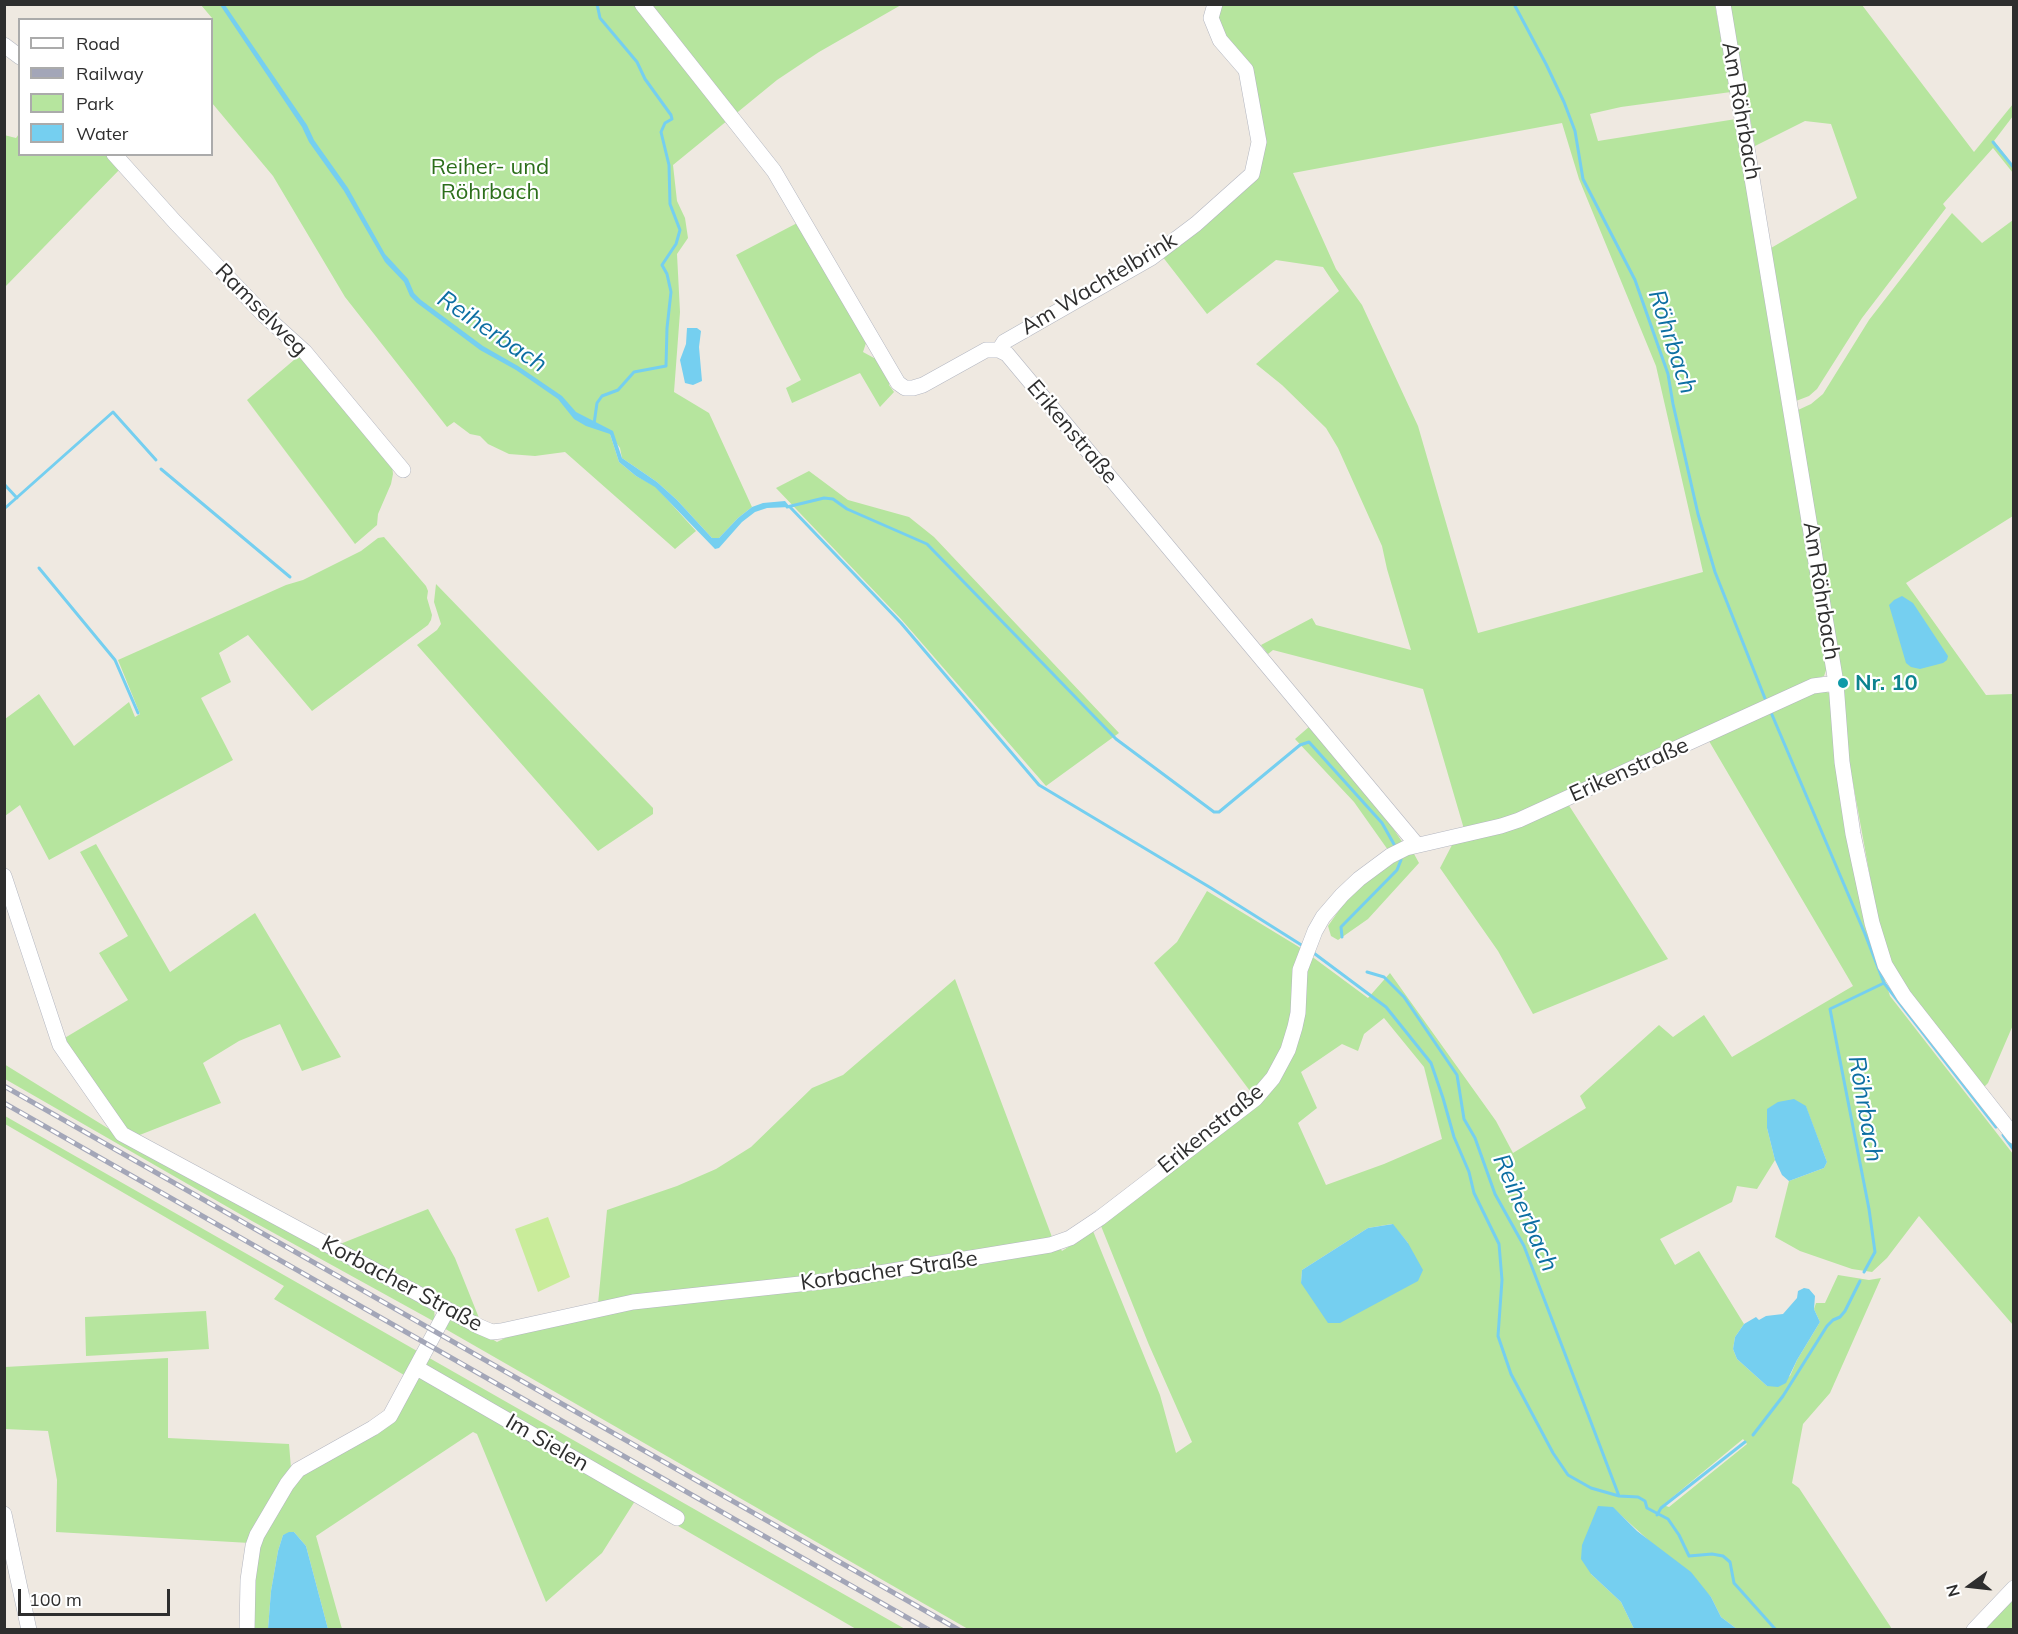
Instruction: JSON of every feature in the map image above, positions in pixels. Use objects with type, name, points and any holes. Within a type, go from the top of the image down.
[{"type":"street","points":[[642,4],[774,171],[898,383],[905,388],[923,385],[986,350],[999,350]]},
{"type":"street","name":"Am Wachtelbrink","points":[[999,350],[1004,342],[1151,258],[1196,224],[1252,174],[1259,142],[1246,70],[1220,40],[1211,18],[1215,4]]},
{"type":"street","name":"Am Röhrbach","points":[[1722,4],[1836,683],[1842,762],[1853,834],[1872,922],[1885,965],[1904,996],[2013,1136]]},
{"type":"street","points":[[4,45],[18,56]]},
{"type":"street","name":"Ramselweg","points":[[116,156],[263,314],[305,352],[403,470]]},
{"type":"street","name":"Erikenstraße","points":[[999,350],[1007,354],[1411,847]]},
{"type":"street","name":"Erikenstraße","points":[[1058,1243],[1070,1239],[1100,1218],[1255,1099],[1273,1078],[1288,1050],[1298,1013],[1300,970],[1323,917],[1359,879],[1390,856],[1411,847],[1519,820],[1814,686],[1836,683]]},
{"type":"street","name":"Korbacher Straße","points":[[4,876],[60,1045],[122,1134],[447,1310],[492,1332],[656,1299],[837,1281],[1058,1243]]},
{"type":"street","points":[[246,1629],[248,1580],[253,1546],[287,1484],[298,1470],[390,1416],[447,1310]]},
{"type":"street","name":"Im Sielen","points":[[417,1368],[677,1518]]},
{"type":"street","points":[[4,1514],[29,1629]]},
{"type":"street","points":[[1974,1629],[2013,1588]]},
{"type":"green space","name":"Reiher- und Röhrbach","points":[[201,5],[901,5],[819,52],[777,80],[673,165],[677,201],[685,218],[688,238],[677,254],[680,312],[674,392],[709,413],[752,507],[719,538],[712,538],[657,482],[622,458],[620,448],[610,434],[619,462],[636,476],[655,486],[696,531],[675,549],[565,452],[535,456],[509,454],[488,444],[480,436],[470,434],[454,422],[447,427],[345,297],[273,176],[213,104],[212,18]]},
{"type":"green space","points":[[1218,5],[1715,5],[1731,92],[1621,107],[1590,114],[1598,141],[1736,119],[1829,662],[1824,676],[1748,708],[1516,814],[1464,829],[1423,689],[1273,650],[1268,654],[1261,645],[1312,618],[1316,625],[1411,650],[1382,546],[1338,448],[1326,428],[1282,385],[1256,364],[1339,291],[1323,267],[1276,260],[1207,314],[1162,256],[1256,177],[1250,69],[1224,39],[1215,18]],"holes":[[[1562,123],[1579,179],[1656,366],[1703,572],[1478,633],[1418,426],[1362,305],[1336,269],[1293,173]]]},
{"type":"green space","points":[[1730,5],[1862,5],[1974,152],[2013,104],[2013,116],[1994,141],[2013,165],[2013,173],[1993,148],[1943,204],[1946,208],[1862,318],[1817,389],[1809,396],[1796,401],[1771,248],[1857,198],[1831,124],[1805,121],[1755,146]]},
{"type":"green space","points":[[4,135],[16,138],[18,135],[18,156],[109,156],[121,168],[5,287]]},
{"type":"green space","points":[[1952,213],[1982,243],[2013,220],[2013,516],[1906,583],[1986,695],[2013,694],[2013,1025],[1988,1083],[1982,1089],[1907,994],[1890,963],[1878,921],[1849,761],[1798,410],[1811,404],[1823,394],[1869,320]]},
{"type":"green space","points":[[801,221],[867,340],[863,352],[874,358],[877,356],[890,380],[889,385],[894,392],[880,407],[860,373],[792,403],[786,388],[801,380],[736,255]]},
{"type":"green space","points":[[301,354],[392,465],[391,484],[378,514],[377,525],[355,544],[247,400]]},
{"type":"green space","points":[[809,471],[848,500],[909,517],[934,537],[1119,733],[1046,786],[901,619],[776,488]]},
{"type":"green space","points":[[384,537],[426,586],[431,620],[428,625],[312,711],[248,635],[219,653],[231,682],[201,698],[233,760],[49,860],[20,805],[5,816],[5,719],[39,694],[74,746],[129,702],[135,717],[140,714],[118,660],[286,585],[303,580],[361,551],[378,538]]},
{"type":"green space","points":[[436,584],[653,808],[653,814],[598,851],[417,645],[437,630],[441,624],[434,602]]},
{"type":"green space","points":[[1821,690],[1832,694],[1884,977],[1890,996],[2013,1154],[2013,1325],[1919,1216],[1887,1258],[1872,1272],[1852,1269],[1800,1251],[1775,1237],[1789,1181],[1824,1168],[1827,1162],[1806,1107],[1767,1128],[1775,1160],[1757,1189],[1737,1186],[1732,1202],[1660,1239],[1675,1265],[1699,1251],[1744,1324],[1735,1337],[1733,1349],[1737,1359],[1767,1386],[1790,1376],[1820,1322],[1814,1309],[1816,1303],[1825,1303],[1838,1275],[1869,1280],[1881,1278],[1830,1393],[1803,1424],[1792,1483],[1799,1488],[1892,1629],[1737,1629],[1721,1617],[1711,1597],[1613,1508],[1591,1574],[1621,1602],[1634,1629],[968,1629],[442,1327],[452,1319],[461,1321],[497,1342],[507,1337],[653,1305],[840,1286],[915,1275],[1060,1248],[1062,1251],[1093,1231],[1160,1395],[1176,1453],[1192,1442],[1149,1345],[1101,1226],[1259,1103],[1154,963],[1177,942],[1207,891],[1299,947],[1368,998],[1390,973],[1496,1121],[1513,1153],[1586,1108],[1580,1096],[1659,1025],[1673,1037],[1704,1015],[1732,1057],[1853,986],[1709,741]],"holes":[[[1384,1018],[1424,1067],[1442,1139],[1384,1164],[1326,1185],[1298,1123],[1317,1108],[1301,1072],[1342,1044],[1358,1051],[1364,1034]],[[1392,1224],[1408,1243],[1301,1283],[1302,1270],[1368,1228]],[[1743,1439],[1747,1444],[1669,1507],[1663,1505]]]},
{"type":"green space","points":[[1310,726],[1386,818],[1403,843],[1388,850],[1354,802],[1295,739]]},
{"type":"green space","points":[[1568,804],[1668,959],[1533,1014],[1498,951],[1440,868],[1452,845]]},
{"type":"green space","points":[[96,844],[170,972],[255,913],[341,1057],[302,1071],[280,1024],[239,1041],[203,1063],[221,1103],[132,1138],[63,1039],[128,1000],[99,953],[128,936],[80,852]]},
{"type":"green space","points":[[1413,852],[1419,863],[1368,919],[1338,940],[1331,936],[1328,926],[1349,896],[1392,861]]},
{"type":"green space","points":[[955,979],[1052,1237],[912,1263],[598,1304],[607,1210],[677,1186],[716,1169],[751,1147],[812,1088],[843,1075]]},
{"type":"green space","points":[[4,1064],[114,1132],[434,1307],[435,1322],[252,1221],[5,1079]]},
{"type":"green space","points":[[5,1116],[905,1629],[856,1629],[635,1501],[602,1553],[546,1602],[477,1434],[473,1432],[316,1536],[342,1629],[328,1629],[306,1546],[294,1532],[283,1535],[278,1551],[271,1591],[268,1629],[250,1629],[250,1609],[261,1536],[301,1474],[377,1432],[416,1382],[274,1299],[284,1286],[5,1124]]},
{"type":"green space","points":[[428,1209],[455,1258],[481,1323],[335,1246]]},
{"type":"green space","points":[[548,1217],[570,1277],[538,1292],[515,1229]]},
{"type":"green space","points":[[206,1311],[209,1349],[86,1356],[85,1317]]},
{"type":"green space","points":[[168,1358],[168,1438],[289,1444],[291,1468],[250,1543],[56,1532],[57,1480],[48,1431],[5,1429],[5,1367]]},
{"type":"green space","points":[[2013,1594],[2013,1629],[1981,1629]]},
{"type":"water","points":[[220,5],[225,5],[307,125],[314,140],[348,188],[385,254],[408,279],[414,293],[421,300],[483,346],[518,366],[562,396],[576,412],[613,431],[622,458],[657,482],[712,538],[719,538],[752,507],[763,503],[785,501],[790,507],[767,508],[755,512],[742,522],[719,548],[715,549],[655,487],[636,476],[619,462],[610,434],[586,426],[574,419],[558,399],[516,370],[480,350],[417,303],[410,296],[404,282],[385,262],[344,191],[309,142],[302,127]]},
{"type":"water","points":[[687,328],[697,328],[701,331],[699,347],[702,381],[693,385],[685,383],[680,360],[686,344]]},
{"type":"water","points":[[1902,596],[1913,603],[1948,656],[1943,663],[1920,669],[1906,663],[1889,605]]},
{"type":"water","points":[[1794,1099],[1806,1106],[1827,1162],[1824,1168],[1789,1181],[1782,1175],[1775,1160],[1767,1128],[1767,1109],[1778,1102]]},
{"type":"water","points":[[1393,1224],[1408,1243],[1423,1270],[1418,1281],[1340,1323],[1328,1323],[1301,1283],[1302,1270],[1368,1228]]},
{"type":"water","points":[[1804,1288],[1809,1289],[1815,1296],[1814,1309],[1820,1322],[1786,1383],[1778,1387],[1767,1386],[1737,1359],[1733,1349],[1735,1337],[1744,1324],[1756,1317],[1759,1320],[1766,1316],[1783,1314],[1797,1298],[1798,1291]]},
{"type":"water","points":[[1598,1506],[1613,1507],[1637,1531],[1691,1572],[1711,1597],[1721,1617],[1737,1629],[1634,1629],[1621,1602],[1591,1574],[1581,1559],[1582,1545]]},
{"type":"water","points":[[294,1532],[306,1546],[328,1629],[268,1629],[271,1591],[278,1551],[283,1535]]},
{"type":"waterway","points":[[594,424],[597,403],[602,396],[618,390],[634,372],[666,366],[671,292],[667,274],[662,265],[676,244],[680,230],[670,204],[669,165],[661,132],[665,123],[672,119],[671,115],[645,79],[637,62],[600,18],[597,4]]},
{"type":"waterway","name":"Röhrbach","points":[[1514,4],[1564,102],[1575,131],[1583,179],[1635,280],[1668,374],[1698,514],[1715,572],[1766,701]]},
{"type":"waterway","points":[[1993,142],[2014,168]]},
{"type":"waterway","points":[[4,509],[113,412],[156,460]]},
{"type":"waterway","points":[[161,469],[290,577]]},
{"type":"waterway","points":[[4,484],[17,498]]},
{"type":"waterway","points":[[787,507],[824,498],[833,499],[847,509],[927,544],[1116,739],[1214,812],[1219,812],[1300,745],[1309,742],[1382,823],[1395,846]]},
{"type":"waterway","points":[[790,507],[901,623],[1039,785],[1303,946]]},
{"type":"waterway","points":[[39,568],[115,660],[138,713]]},
{"type":"waterway","name":"Röhrbach","points":[[1770,710],[1884,983],[1996,1127]]},
{"type":"waterway","points":[[1342,937],[1341,927],[1397,870],[1401,860],[1399,855]]},
{"type":"waterway","points":[[1311,951],[1386,1007],[1431,1063],[1454,1137],[1469,1172],[1474,1193],[1499,1244],[1502,1280],[1498,1336],[1511,1374],[1553,1453],[1568,1475],[1591,1488],[1619,1496],[1638,1497],[1645,1501],[1647,1508],[1668,1519],[1689,1556],[1712,1554],[1723,1556],[1730,1562],[1734,1583],[1776,1630]]},
{"type":"waterway","name":"Reiherbach","points":[[1367,972],[1384,977],[1404,997],[1457,1075],[1464,1119],[1475,1138],[1495,1194],[1524,1246],[1619,1496]]},
{"type":"waterway","name":"Röhrbach","points":[[1864,1272],[1875,1252],[1869,1209],[1830,1009],[1884,983]]},
{"type":"waterway","name":"Röhrbach","points":[[2003,1135],[2014,1150]]},
{"type":"waterway","name":"Röhrbach","points":[[1753,1435],[1783,1396],[1827,1326],[1845,1311],[1860,1281]]},
{"type":"waterway","name":"Röhrbach","points":[[1657,1515],[1661,1508],[1745,1442]]},
{"type":"railway","points":[[4,1086],[959,1630]]},
{"type":"railway","points":[[4,1103],[929,1630]]},
{"type":"place","name":"Nr. 10","points":[[1843,683]]}]
